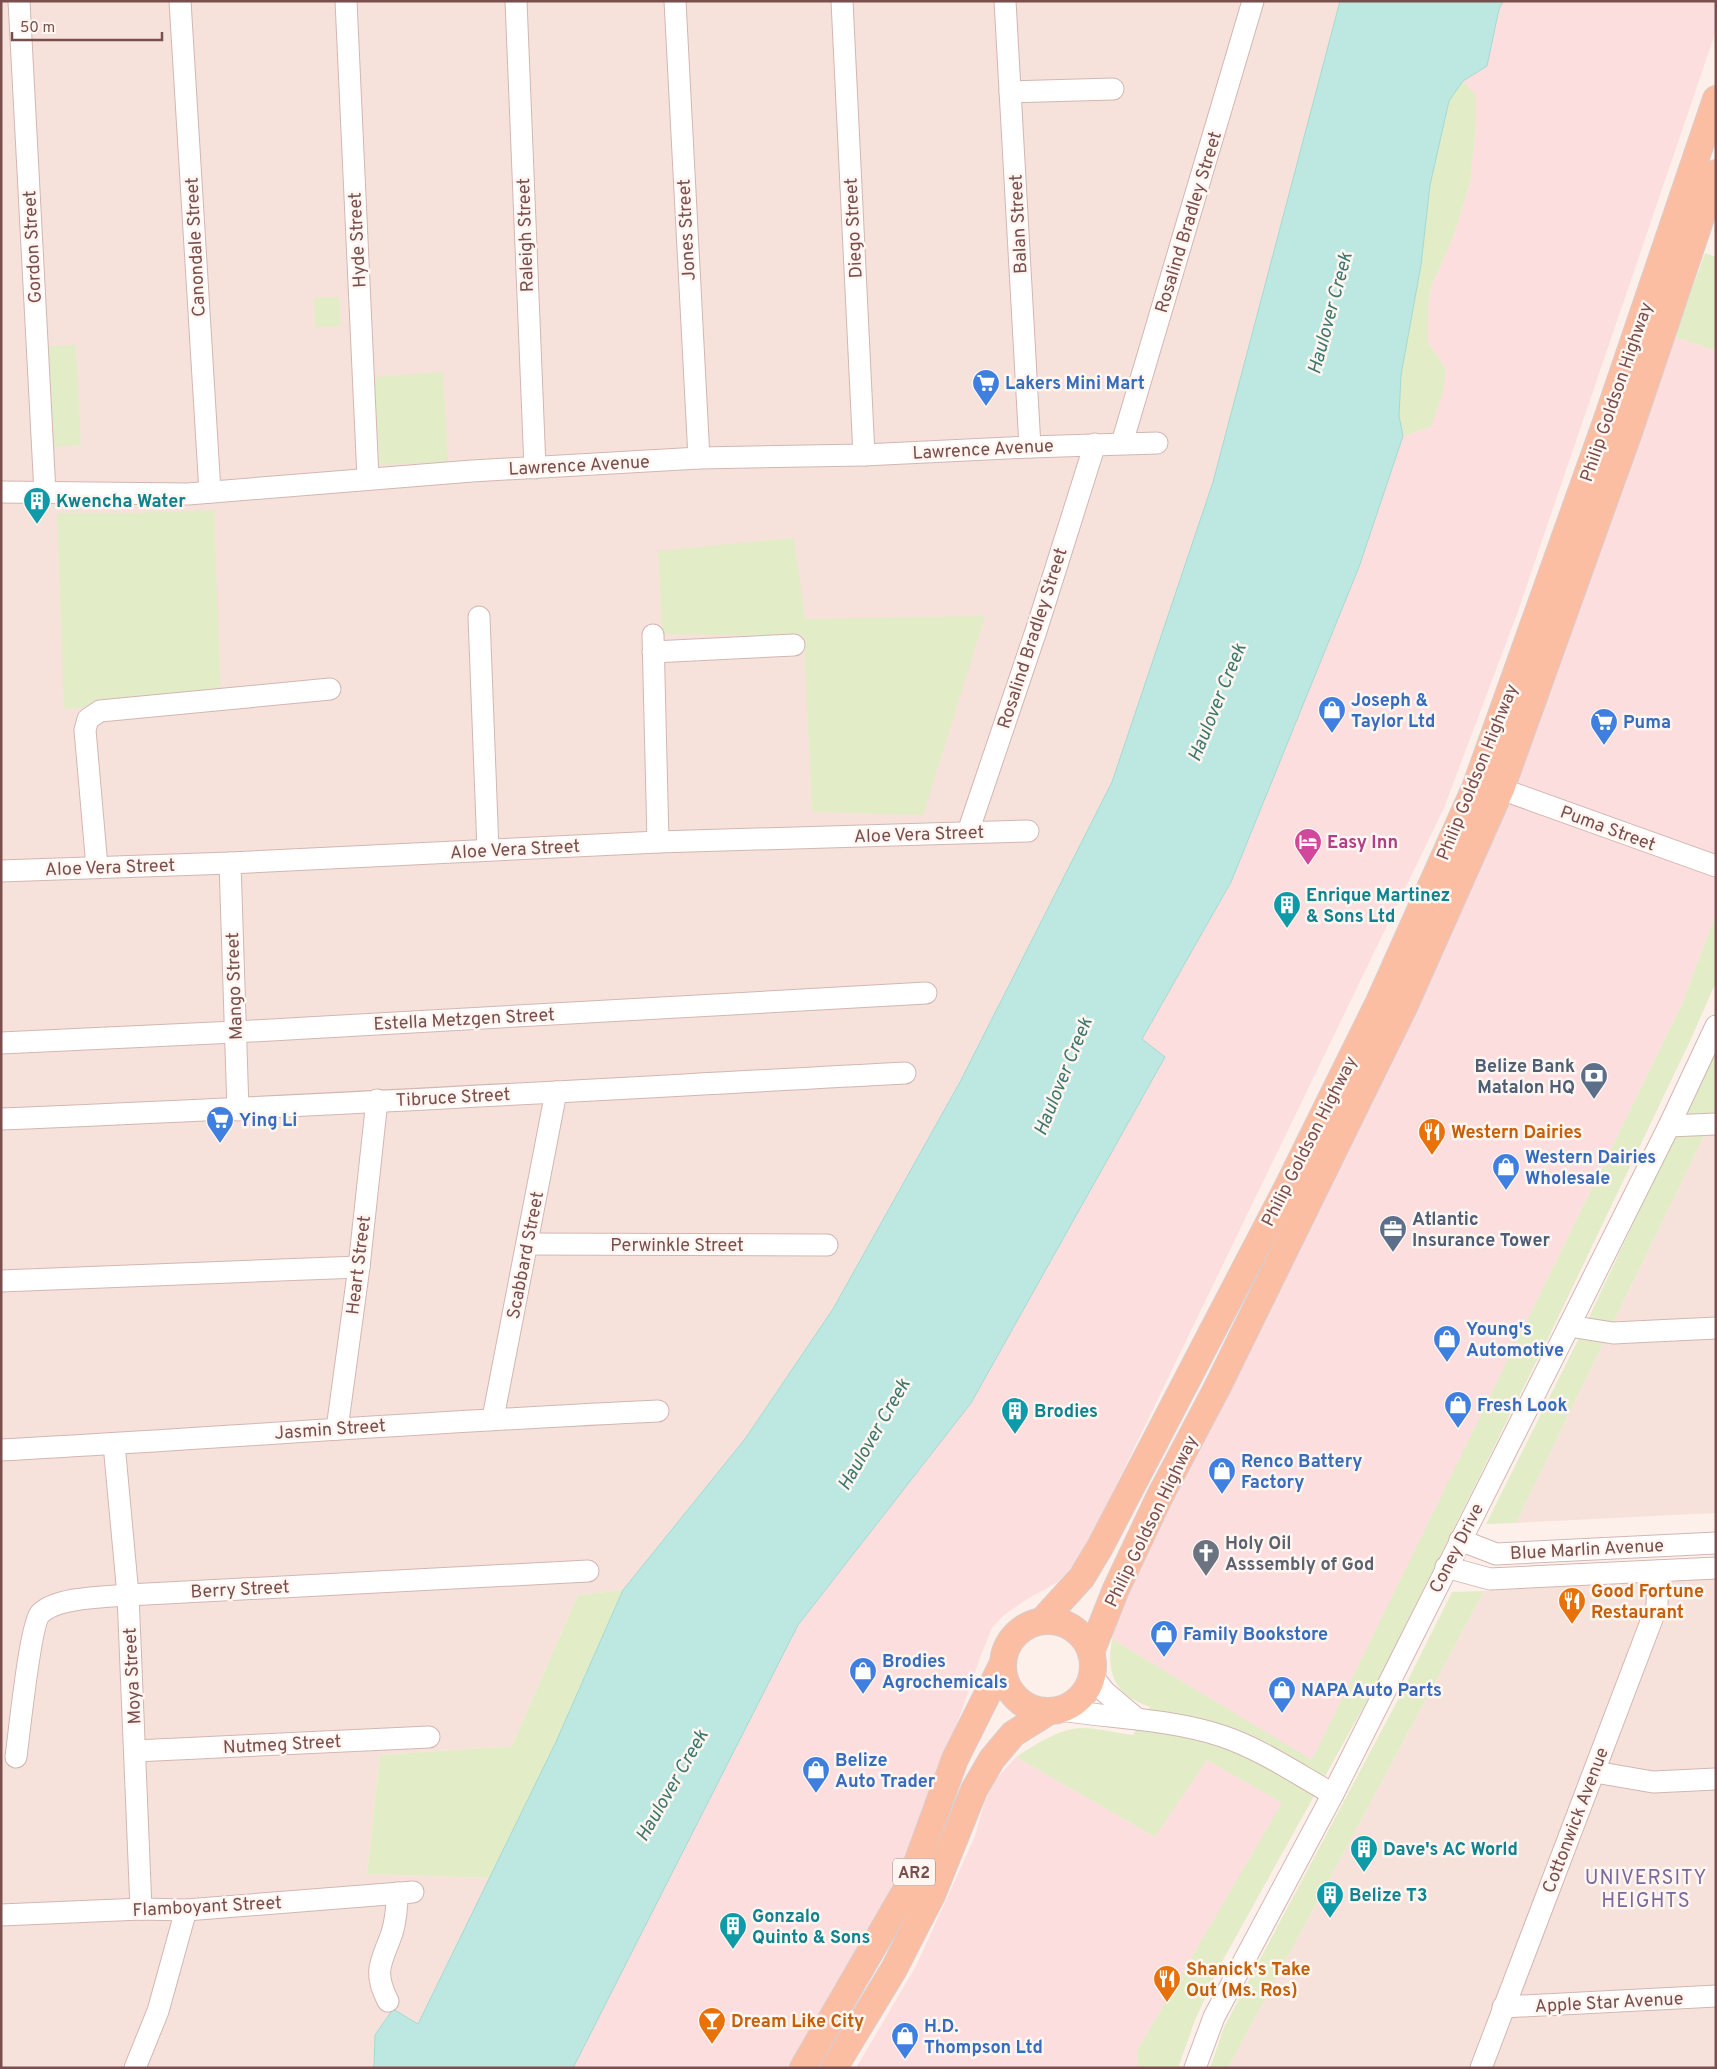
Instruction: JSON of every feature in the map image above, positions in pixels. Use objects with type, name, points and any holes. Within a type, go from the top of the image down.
[{"type":"main road","name":"Philip Goldson Highway","points":[[1043,1620],[1082,1577],[1100,1547],[1279,1204],[1378,1002],[1475,788],[1605,426],[1716,99]]},
{"type":"main road","name":"Philip Goldson Highway","points":[[1092,1664],[1116,1589],[1160,1496],[1218,1386],[1404,1007],[1501,789],[1629,432],[1716,173]]},
{"type":"main road","points":[[1043,1620],[1059,1621],[1073,1627],[1084,1638],[1092,1664],[1088,1688],[1081,1698],[1071,1705],[1054,1711],[1036,1710],[1022,1704],[1011,1693],[1004,1678],[1002,1665],[1004,1652],[1010,1640],[1019,1630],[1030,1623],[1043,1620]]},
{"type":"main road","name":"AR2","points":[[803,2068],[909,1885],[955,1759],[1002,1665]]},
{"type":"main road","name":"AR2","points":[[834,2068],[894,1969],[932,1895],[974,1790],[992,1759],[1013,1734],[1054,1711]]},
{"type":"street","name":"Gordon Street","points":[[19,1],[45,493]]},
{"type":"street","name":"Canondale Street","points":[[180,1],[210,492]]},
{"type":"street","name":"Hyde Street","points":[[346,1],[368,478]]},
{"type":"street","name":"Raleigh Street","points":[[516,1],[535,468]]},
{"type":"street","name":"Jones Street","points":[[675,1],[699,458]]},
{"type":"street","name":"Diego Street","points":[[842,1],[864,455]]},
{"type":"street","name":"Balan Street","points":[[1005,1],[1030,447]]},
{"type":"street","name":"Rosalind Bradley Street","points":[[1122,444],[1253,1]]},
{"type":"street","points":[[1010,92],[1113,89]]},
{"type":"street","name":"Lawrence Avenue","points":[[1,492],[188,494],[368,478],[699,458],[864,455],[1157,443]]},
{"type":"street","name":"Rosalind Bradley Street","points":[[968,832],[1037,628],[1096,444]]},
{"type":"street","points":[[479,617],[488,850]]},
{"type":"street","points":[[658,842],[653,644],[794,645]]},
{"type":"street","points":[[97,867],[85,730],[88,719],[100,711],[330,689]]},
{"type":"street","name":"Puma Street","points":[[1501,789],[1716,866]]},
{"type":"street","name":"Aloe Vera Street","points":[[1,871],[230,863],[658,842],[1028,831]]},
{"type":"street","name":"Mango Street","points":[[230,863],[238,1110]]},
{"type":"street","name":"Estella Metzgen Street","points":[[1,1043],[236,1032],[926,993]]},
{"type":"street","name":"Coney Drive","points":[[1195,2068],[1214,2017],[1333,1794],[1446,1567],[1570,1326],[1716,1026]]},
{"type":"street","name":"Tibruce Street","points":[[1,1120],[238,1110],[377,1100],[905,1073]]},
{"type":"street","name":"Scabbard Street","points":[[493,1418],[556,1092]]},
{"type":"street","name":"Heart Street","points":[[337,1429],[359,1267],[377,1100]]},
{"type":"street","points":[[1669,1126],[1716,1124]]},
{"type":"street","name":"Perwinkle Street","points":[[527,1244],[827,1245]]},
{"type":"street","points":[[1,1280],[359,1267]]},
{"type":"street","points":[[1570,1326],[1613,1333],[1716,1328]]},
{"type":"street","name":"Jasmin Street","points":[[1,1450],[493,1418],[658,1411]]},
{"type":"street","name":"Moya Street","points":[[114,1444],[128,1595],[141,1909]]},
{"type":"street","name":"Blue Marlin Avenue","points":[[1460,1540],[1496,1554],[1716,1543]]},
{"type":"street","name":"Blue Marlin Avenue","points":[[1446,1567],[1490,1579],[1716,1568]]},
{"type":"street","name":"Berry Street","points":[[16,1758],[32,1636],[39,1615],[59,1603],[128,1595],[588,1571]]},
{"type":"street","name":"Cottonwick Avenue","points":[[1481,2068],[1657,1606],[1658,1571]]},
{"type":"street","points":[[1092,1664],[1104,1692],[1137,1719]]},
{"type":"street","points":[[1054,1711],[1137,1719],[1220,1735],[1247,1745],[1333,1794]]},
{"type":"street","name":"Nutmeg Street","points":[[135,1751],[430,1737]]},
{"type":"street","points":[[1594,1772],[1653,1782],[1716,1779]]},
{"type":"street","name":"Flamboyant Street","points":[[1,1916],[141,1909],[186,1910],[405,1893],[396,1913],[379,1972],[380,1986],[388,2001]]},
{"type":"street","points":[[135,2068],[158,2011],[186,1910]]},
{"type":"street","name":"Apple Star Avenue","points":[[1503,2007],[1716,1996]]},
{"type":"shaded area","points":[[1,1],[1340,1],[1213,482],[1112,782],[960,1082],[833,1309],[745,1439],[623,1590],[578,1595],[512,1746],[380,1755],[367,1874],[490,1878],[418,2024],[393,2009],[375,2035],[374,2068],[1,2068]]},
{"type":"shaded area","points":[[1503,1],[1716,1],[1716,31],[1517,614],[1444,808],[1094,1531],[1076,1562],[1058,1582],[1004,1615],[992,1628],[912,1842],[886,1904],[789,2068],[573,2068],[798,1625],[971,1403],[1164,1057],[1142,1039],[1231,882],[1359,567],[1403,436],[1431,427],[1446,369],[1428,342],[1428,308],[1431,287],[1454,235],[1470,182],[1476,127],[1476,95],[1463,81],[1487,66],[1499,9]]},
{"type":"shaded area","points":[[1675,337],[1716,351],[1716,913],[1682,1004],[1312,1761],[1112,1639],[1114,1625],[1131,1580],[1572,626]]},
{"type":"shaded area","points":[[1716,1111],[1716,1513],[1516,1523]]},
{"type":"shaded area","points":[[1716,1576],[1716,2068],[1228,2068],[1484,1591]]},
{"type":"shaded area","points":[[1016,1757],[1155,1837],[1207,1760],[1283,1803],[1137,2051],[1138,2068],[856,2068],[916,1966],[975,1836],[985,1800],[996,1779]]},
{"type":"green space","points":[[1463,81],[1476,95],[1476,127],[1470,182],[1454,235],[1431,287],[1428,308],[1428,342],[1446,369],[1443,393],[1431,427],[1403,436],[1399,416],[1401,375],[1421,265],[1430,185],[1449,101]]},
{"type":"green space","points":[[1705,253],[1716,257],[1716,351],[1675,337]]},
{"type":"green space","points":[[339,297],[341,326],[315,327],[314,298]]},
{"type":"green space","points":[[76,345],[81,445],[48,447],[42,346]]},
{"type":"green space","points":[[443,372],[448,462],[380,465],[374,377]]},
{"type":"green space","points":[[214,510],[221,700],[138,703],[64,709],[57,513]]},
{"type":"green space","points":[[794,538],[805,619],[985,616],[923,815],[812,812],[804,636],[662,634],[658,551]]},
{"type":"green space","points":[[1716,913],[1716,982],[1690,1041],[1552,1330],[1379,1679],[1223,1960],[1195,2020],[1178,2068],[1138,2068],[1137,2051],[1282,1803],[1207,1760],[1155,1837],[1016,1757],[1047,1738],[1072,1729],[1094,1729],[1133,1735],[1150,1707],[1128,1696],[1116,1682],[1110,1663],[1112,1639],[1312,1760],[1682,1004]]},
{"type":"green space","points":[[1716,1049],[1716,1111],[1516,1523],[1486,1524],[1579,1338]]},
{"type":"green space","points":[[623,1590],[555,1744],[490,1878],[367,1874],[380,1755],[512,1746],[578,1595]]},
{"type":"green space","points":[[1484,1591],[1228,2068],[1210,2068],[1224,2027],[1402,1692],[1452,1592]]},
{"type":"water","name":"Haulover Creek","points":[[1340,1],[1503,1],[1499,9],[1487,66],[1463,81],[1449,101],[1430,185],[1421,265],[1401,375],[1399,416],[1403,436],[1359,567],[1231,882],[1142,1039],[1165,1057],[971,1403],[798,1625],[573,2068],[374,2068],[375,2035],[393,2009],[418,2024],[555,1744],[623,1590],[745,1439],[833,1309],[960,1082],[1112,782],[1213,482]]},
{"type":"place","name":"Lakers Mini Mart","points":[[986,407]]},
{"type":"place","name":"Kwencha Water","points":[[37,525]]},
{"type":"place","name":"Joseph & Taylor Ltd","points":[[1332,734]]},
{"type":"place","name":"Puma","points":[[1604,746]]},
{"type":"place","name":"Easy Inn","points":[[1308,866]]},
{"type":"place","name":"Enrique Martinez & Sons Ltd","points":[[1287,929]]},
{"type":"place","name":"Belize Bank Matalon HQ","points":[[1594,1100]]},
{"type":"place","name":"Ying Li","points":[[220,1144]]},
{"type":"place","name":"Western Dairies","points":[[1432,1156]]},
{"type":"place","name":"Western Dairies Wholesale","points":[[1506,1191]]},
{"type":"place","name":"Atlantic Insurance Tower","points":[[1393,1253]]},
{"type":"place","name":"Young's Automotive","points":[[1447,1363]]},
{"type":"place","name":"Fresh Look","points":[[1458,1429]]},
{"type":"place","name":"Brodies","points":[[1015,1435]]},
{"type":"place","name":"Renco Battery Factory","points":[[1222,1495]]},
{"type":"place","name":"Holy Oil Asssembly of God","points":[[1206,1577]]},
{"type":"place","name":"Good Fortune Restaurant","points":[[1572,1625]]},
{"type":"place","name":"Family Bookstore","points":[[1164,1658]]},
{"type":"place","name":"Brodies Agrochemicals","points":[[863,1695]]},
{"type":"place","name":"NAPA Auto Parts","points":[[1282,1714]]},
{"type":"place","name":"Belize Auto Trader","points":[[816,1794]]},
{"type":"place","name":"Dave's AC World","points":[[1364,1873]]},
{"type":"place","name":"Belize T3","points":[[1330,1919]]},
{"type":"place","name":"Gonzalo Quinto & Sons","points":[[733,1950]]},
{"type":"place","name":"Shanick's Take Out (Ms. Ros)","points":[[1167,2003]]},
{"type":"place","name":"Dream Like City","points":[[712,2045]]},
{"type":"place","name":"H.D. Thompson Ltd","points":[[905,2060]]},
{"type":"district","name":"UNIVERSITY HEIGHTS","points":[[1646,1888]]}]
